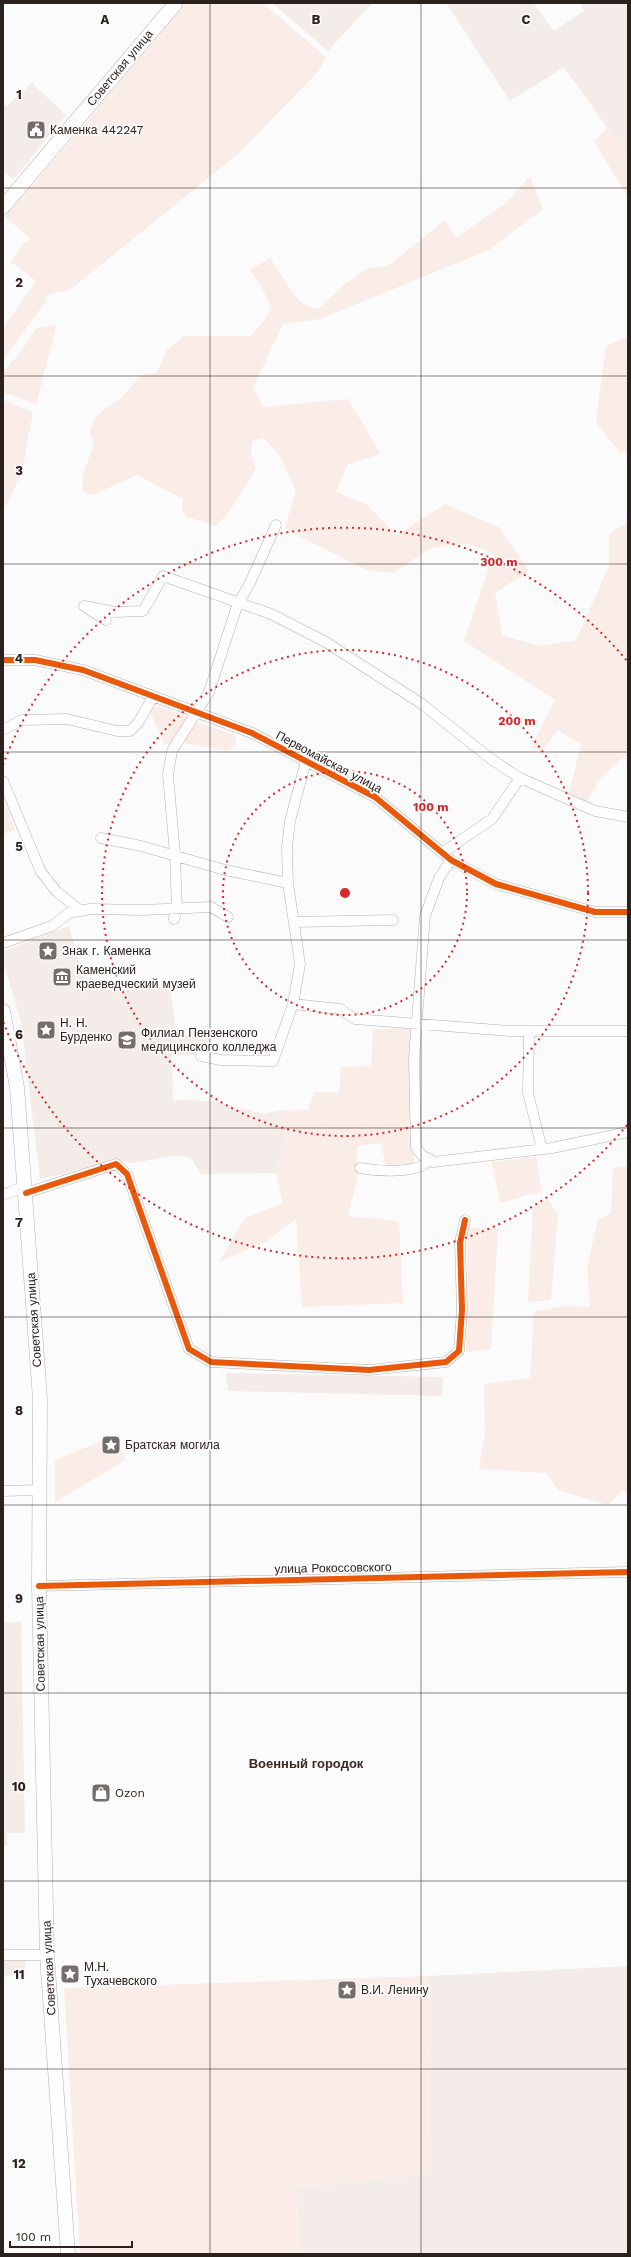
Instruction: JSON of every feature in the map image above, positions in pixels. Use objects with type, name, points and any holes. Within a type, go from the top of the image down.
[{"type":"main road","name":"Советская улица","points":[[3,207],[176,3]]},
{"type":"main road","name":"Советская улица","points":[[3,1011],[17,1088],[40,1399],[39,1586],[47,1955],[68,2254]]},
{"type":"street","points":[[174,919],[177,909],[175,854],[168,775],[172,751],[209,692],[238,603],[249,585],[276,525]]},
{"type":"street","points":[[106,620],[84,606],[115,612],[143,611],[163,576],[271,614],[324,641],[354,659],[422,704],[491,759],[520,778],[560,797],[595,811],[628,817]]},
{"type":"street","name":"Первомайская улица","points":[[3,660],[35,660],[83,670],[252,733],[375,797],[451,860],[496,884],[595,912],[628,912]]},
{"type":"street","points":[[3,730],[22,720],[67,719],[117,731],[130,731],[138,723],[153,697]]},
{"type":"street","points":[[202,1056],[221,1060],[273,1061],[293,1004],[300,964],[288,883],[287,847],[290,821],[297,786],[306,761]]},
{"type":"street","points":[[442,853],[492,819],[520,778]]},
{"type":"street","points":[[3,781],[41,872],[57,892],[81,911]]},
{"type":"street","points":[[101,838],[175,854],[225,870],[288,883]]},
{"type":"street","points":[[451,860],[439,878],[425,916],[414,1058],[416,1148],[422,1155],[433,1162],[542,1149],[628,1132]]},
{"type":"street","points":[[3,943],[52,926],[69,914],[90,909],[211,908],[228,917]]},
{"type":"street","points":[[294,922],[393,920]]},
{"type":"street","points":[[293,1004],[340,1009],[355,1019],[417,1022],[529,1032],[628,1031]]},
{"type":"street","points":[[529,1032],[528,1093],[542,1149]]},
{"type":"street","points":[[360,1168],[378,1172],[403,1170],[426,1164],[430,1160]]},
{"type":"street","points":[[3,1195],[116,1164],[127,1174],[189,1349],[211,1362],[369,1370],[446,1362],[459,1351],[462,1310],[460,1243],[465,1220]]},
{"type":"street","points":[[3,1491],[40,1490]]},
{"type":"street","name":"улица Рокоссовского","points":[[39,1586],[628,1572]]},
{"type":"street","points":[[3,1955],[47,1955]]},
{"type":"shaded area","points":[[186,3],[263,3],[326,57],[318,72],[238,154],[71,289],[46,295],[46,301],[3,360],[3,328],[36,281],[11,262],[23,244],[31,239],[4,216],[37,180]]},
{"type":"shaded area","points":[[272,3],[372,3],[328,51]]},
{"type":"shaded area","points":[[446,3],[533,3],[554,31],[584,11],[579,3],[628,3],[628,157],[564,67],[510,101]]},
{"type":"shaded area","points":[[32,83],[66,115],[13,180],[3,170],[3,103],[7,106]]},
{"type":"shaded area","points":[[607,128],[628,157],[628,198],[594,141]]},
{"type":"shaded area","points":[[530,176],[543,209],[489,250],[320,319],[283,324],[253,387],[263,407],[348,399],[381,454],[348,464],[336,492],[366,504],[397,535],[445,504],[500,528],[529,571],[495,593],[502,635],[540,646],[576,640],[609,566],[609,534],[628,522],[628,753],[601,778],[587,802],[569,793],[581,744],[558,730],[542,751],[531,748],[555,700],[464,641],[494,553],[466,543],[431,548],[393,573],[367,570],[289,531],[285,527],[296,491],[281,458],[264,438],[253,441],[251,452],[256,469],[229,512],[216,526],[187,517],[182,510],[183,499],[137,475],[93,495],[82,491],[83,474],[94,444],[90,431],[95,418],[108,406],[119,400],[142,375],[157,373],[166,351],[184,336],[251,336],[266,318],[271,307],[261,286],[250,270],[270,258],[295,296],[303,304],[318,309],[344,285],[368,268],[388,266],[445,220],[456,238],[506,203]]},
{"type":"shaded area","points":[[57,324],[36,404],[3,392],[3,371],[19,354],[37,328]]},
{"type":"shaded area","points":[[628,336],[628,450],[620,453],[596,422],[606,346]]},
{"type":"shaded area","points":[[3,400],[33,412],[22,471],[7,505],[3,506]]},
{"type":"shaded area","points":[[156,706],[190,717],[171,746],[163,742],[150,711]]},
{"type":"shaded area","points":[[197,722],[236,735],[236,745],[228,751],[183,743]]},
{"type":"shaded area","points":[[3,798],[15,830],[3,834]]},
{"type":"shaded area","points":[[69,926],[87,990],[170,986],[177,1036],[209,1033],[212,1054],[172,1056],[173,1100],[214,1101],[263,1114],[278,1111],[285,1140],[276,1173],[201,1174],[191,1158],[178,1155],[133,1163],[116,1162],[40,1179],[21,1022],[3,961],[3,951]]},
{"type":"shaded area","points":[[412,1028],[414,1165],[386,1168],[381,1143],[357,1146],[357,1181],[348,1216],[399,1221],[403,1303],[302,1307],[296,1219],[267,1241],[219,1262],[245,1218],[283,1203],[276,1173],[285,1140],[278,1111],[308,1110],[314,1092],[339,1093],[341,1067],[371,1066],[373,1029]]},
{"type":"shaded area","points":[[536,1157],[542,1191],[500,1203],[492,1162]]},
{"type":"shaded area","points":[[628,1165],[628,1492],[622,1491],[608,1505],[558,1490],[546,1473],[479,1469],[485,1432],[484,1384],[530,1378],[534,1311],[565,1306],[590,1307],[587,1268],[598,1220],[611,1213],[613,1168]]},
{"type":"shaded area","points":[[548,1200],[558,1214],[551,1300],[528,1302],[533,1206]]},
{"type":"shaded area","points":[[468,1228],[498,1228],[491,1349],[466,1352]]},
{"type":"shaded area","points":[[226,1373],[443,1377],[442,1396],[228,1391]]},
{"type":"shaded area","points":[[114,1436],[126,1460],[55,1502],[55,1460]]},
{"type":"shaded area","points":[[21,1621],[25,1833],[7,1833],[7,1846],[3,1846],[3,1623]]},
{"type":"shaded area","points":[[25,1958],[26,1973],[3,1977],[3,1959]]},
{"type":"shaded area","points":[[628,1966],[628,2254],[300,2254],[296,2189],[430,2173],[429,1976]]},
{"type":"shaded area","points":[[429,1976],[430,2173],[296,2189],[300,2254],[80,2254],[64,1988]]},
{"type":"cycle path","points":[[3,660],[35,660],[83,670],[252,733],[375,797],[451,860],[496,884],[595,912],[628,912]]},
{"type":"cycle path","points":[[26,1193],[116,1164],[127,1174],[189,1349],[211,1362],[369,1370],[446,1362],[459,1351],[462,1310],[460,1243],[465,1220]]},
{"type":"cycle path","points":[[39,1586],[628,1572]]},
{"type":"place","name":"Каменка 442247","points":[[36,130]]},
{"type":"place","name":"Знак г. Каменка","points":[[48,951]]},
{"type":"place","name":"Каменский краеведческий музей","points":[[62,977]]},
{"type":"place","name":"Н. Н. Бурденко","points":[[46,1030]]},
{"type":"place","name":"Филиал Пензенского медицинского колледжа","points":[[127,1040]]},
{"type":"place","name":"Братская могила","points":[[111,1445]]},
{"type":"place","name":"Ozon","points":[[101,1793]]},
{"type":"place","name":"М.Н. Тухачевского","points":[[70,1974]]},
{"type":"place","name":"В.И. Ленину","points":[[347,1990]]},
{"type":"district","name":"Военный городок","points":[[306,1763]]}]
